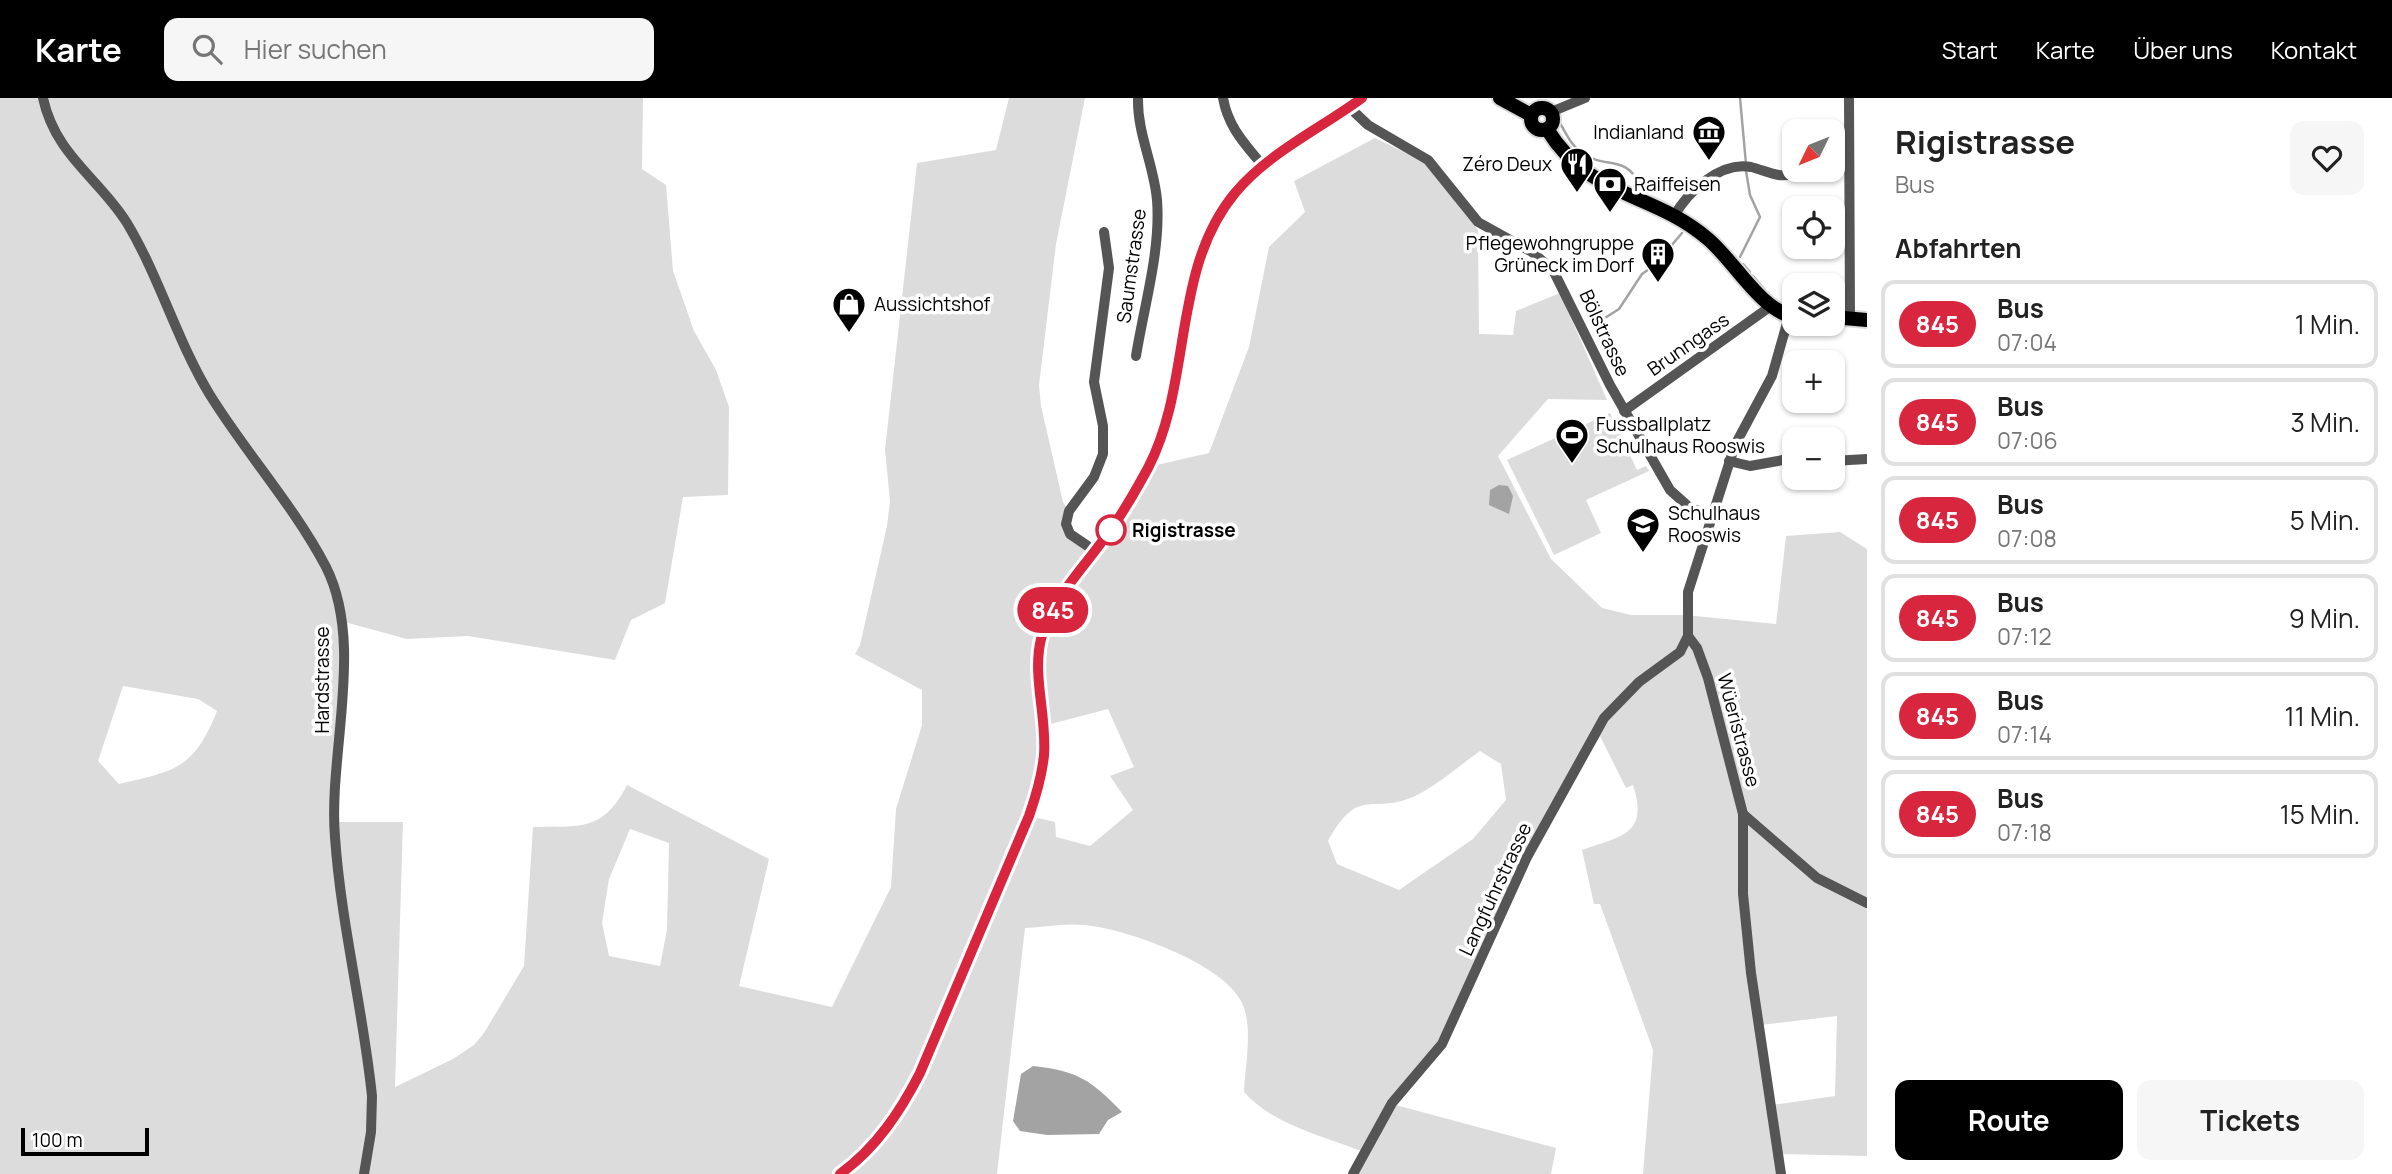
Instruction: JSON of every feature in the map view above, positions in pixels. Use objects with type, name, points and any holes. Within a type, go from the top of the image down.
[{"type":"main road","points":[[1500,98],[1531,115]]},
{"type":"main road","points":[[1541,107],[1551,112],[1553,121],[1547,129],[1539,130],[1533,126],[1531,115],[1541,107]]},
{"type":"main road","points":[[1547,129],[1578,165],[1597,181],[1674,216],[1719,250],[1771,306],[1782,312]]},
{"type":"main road","points":[[1845,317],[1867,320]]},
{"type":"street","name":"Hardstrasse","points":[[43,98],[60,139],[82,172],[127,223],[209,393],[320,557],[335,591],[340,621],[343,679],[335,837],[372,1096],[371,1132],[364,1174]]},
{"type":"street","name":"Saumstrasse","points":[[1136,356],[1157,232],[1157,201],[1141,130],[1138,98]]},
{"type":"street","points":[[1223,98],[1226,115],[1234,131],[1263,166]]},
{"type":"street","points":[[840,1174],[877,1140],[902,1109],[920,1073],[1038,792],[1044,754],[1038,667],[1041,640],[1051,614],[1066,588],[1095,551],[1139,484],[1164,425],[1192,289],[1209,234],[1235,192],[1263,166],[1362,98]]},
{"type":"street","points":[[1551,112],[1584,98]]},
{"type":"street","points":[[1849,98],[1850,317]]},
{"type":"street","name":"Bölstrasse","points":[[1349,107],[1368,125],[1428,160],[1478,222],[1532,252],[1553,270],[1624,411],[1675,496],[1690,508],[1711,515]]},
{"type":"street","points":[[1674,216],[1698,184],[1738,167],[1752,167],[1765,174],[1782,175]]},
{"type":"street","points":[[1095,551],[1070,534],[1066,524],[1069,511],[1094,477],[1102,454],[1103,426],[1094,382],[1110,268],[1104,232]]},
{"type":"street","name":"Brunngass","points":[[1624,411],[1771,306]]},
{"type":"street","name":"Wüeristrasse","points":[[1781,1174],[1751,973],[1743,894],[1743,814],[1707,678],[1697,648],[1688,636],[1688,592],[1729,461],[1739,435],[1772,376],[1785,336]]},
{"type":"street","points":[[1845,460],[1867,459]]},
{"type":"street","points":[[1729,461],[1750,466],[1782,460]]},
{"type":"street","name":"Langfuhrstrasse","points":[[1353,1174],[1392,1103],[1442,1044],[1527,857],[1604,718],[1639,682],[1680,652],[1688,636]]},
{"type":"street","points":[[1743,814],[1817,878],[1867,903]]},
{"type":"shaded area","points":[[0,98],[643,98],[642,169],[666,185],[673,271],[694,331],[716,370],[729,407],[728,495],[683,497],[665,603],[631,620],[615,660],[468,636],[407,639],[341,621],[335,822],[403,822],[395,1087],[453,1059],[474,1045],[524,966],[533,827],[577,826],[599,819],[609,811],[627,785],[769,859],[739,986],[832,1007],[891,887],[896,809],[922,725],[922,690],[855,654],[860,645],[887,526],[890,501],[885,450],[917,163],[996,150],[1009,98],[1085,98],[1056,244],[1039,385],[1041,406],[1063,502],[1069,511],[1066,524],[1095,551],[1144,468],[1209,453],[1249,347],[1269,247],[1305,212],[1294,181],[1375,138],[1423,161],[1478,230],[1479,334],[1513,335],[1516,311],[1560,293],[1607,400],[1548,399],[1498,456],[1551,559],[1602,608],[1631,615],[1685,615],[1776,624],[1786,536],[1840,532],[1867,549],[1867,1156],[1779,1154],[1781,1174],[1643,1174],[1653,1050],[1600,904],[1594,904],[1582,850],[1628,831],[1634,824],[1637,802],[1633,785],[1626,788],[1600,736],[1527,857],[1442,1044],[1392,1104],[1556,1148],[1551,1174],[1353,1174],[1364,1152],[1284,1121],[1269,1113],[1244,1092],[1247,1022],[1241,1001],[1230,987],[1194,961],[1146,940],[1101,928],[1069,924],[1025,928],[997,1174],[0,1174]],"holes":[[[123,686],[198,699],[217,711],[200,745],[191,756],[169,770],[119,784],[98,761]],[[1108,709],[1134,767],[1110,776],[1133,810],[1090,846],[1056,837],[1055,822],[1029,816],[1044,754],[1043,726]],[[1480,751],[1501,764],[1506,800],[1473,839],[1399,890],[1337,864],[1328,841],[1349,812],[1368,804],[1402,801],[1441,780]],[[630,829],[669,843],[667,930],[660,966],[609,956],[602,923],[609,879]],[[1837,1016],[1835,1096],[1772,1105],[1761,1025]]]},
{"type":"shaded area","name":"Fussballplatz Schulhaus Rooswis","points":[[1610,413],[1637,470],[1646,466],[1649,471],[1586,500],[1601,533],[1554,555],[1507,460]]},
{"type":"shaded area","points":[[1499,485],[1508,486],[1513,496],[1509,514],[1489,505],[1490,490]]},
{"type":"shaded area","points":[[1033,1066],[1062,1071],[1083,1079],[1122,1112],[1108,1120],[1099,1134],[1047,1135],[1020,1131],[1013,1121],[1021,1074]]},
{"type":"waterway","points":[[1740,98],[1746,164]]},
{"type":"waterway","points":[[1561,125],[1581,152],[1590,158],[1628,169],[1641,187]]},
{"type":"waterway","points":[[1740,257],[1760,217],[1750,195],[1746,171]]},
{"type":"waterway","points":[[1597,323],[1619,309],[1642,274],[1655,265],[1682,233]]},
{"type":"waterway","points":[[1743,264],[1750,272]]},
{"type":"waterway","points":[[1753,276],[1765,290]]},
{"type":"bus line","name":"845","points":[[840,1174],[877,1140],[902,1109],[920,1073],[1029,816],[1038,792],[1044,754],[1038,667],[1041,640],[1051,614],[1066,588],[1119,518],[1149,465],[1164,425],[1192,289],[1200,256],[1209,234],[1235,192],[1252,175],[1362,98]]},
{"type":"place","name":"Indianland","points":[[1709,162]]},
{"type":"place","name":"Zéro Deux","points":[[1577,194]]},
{"type":"place","name":"Raiffeisen","points":[[1610,214]]},
{"type":"place","name":"Pflegewohngruppe Grüneck im Dorf","points":[[1658,284]]},
{"type":"place","name":"Aussichtshof","points":[[849,334]]},
{"type":"place","name":"Fussballplatz Schulhaus Rooswis","points":[[1572,465]]},
{"type":"place","name":"Rigistrasse","points":[[1111,530]]},
{"type":"place","name":"Schulhaus Rooswis","points":[[1643,554]]}]
